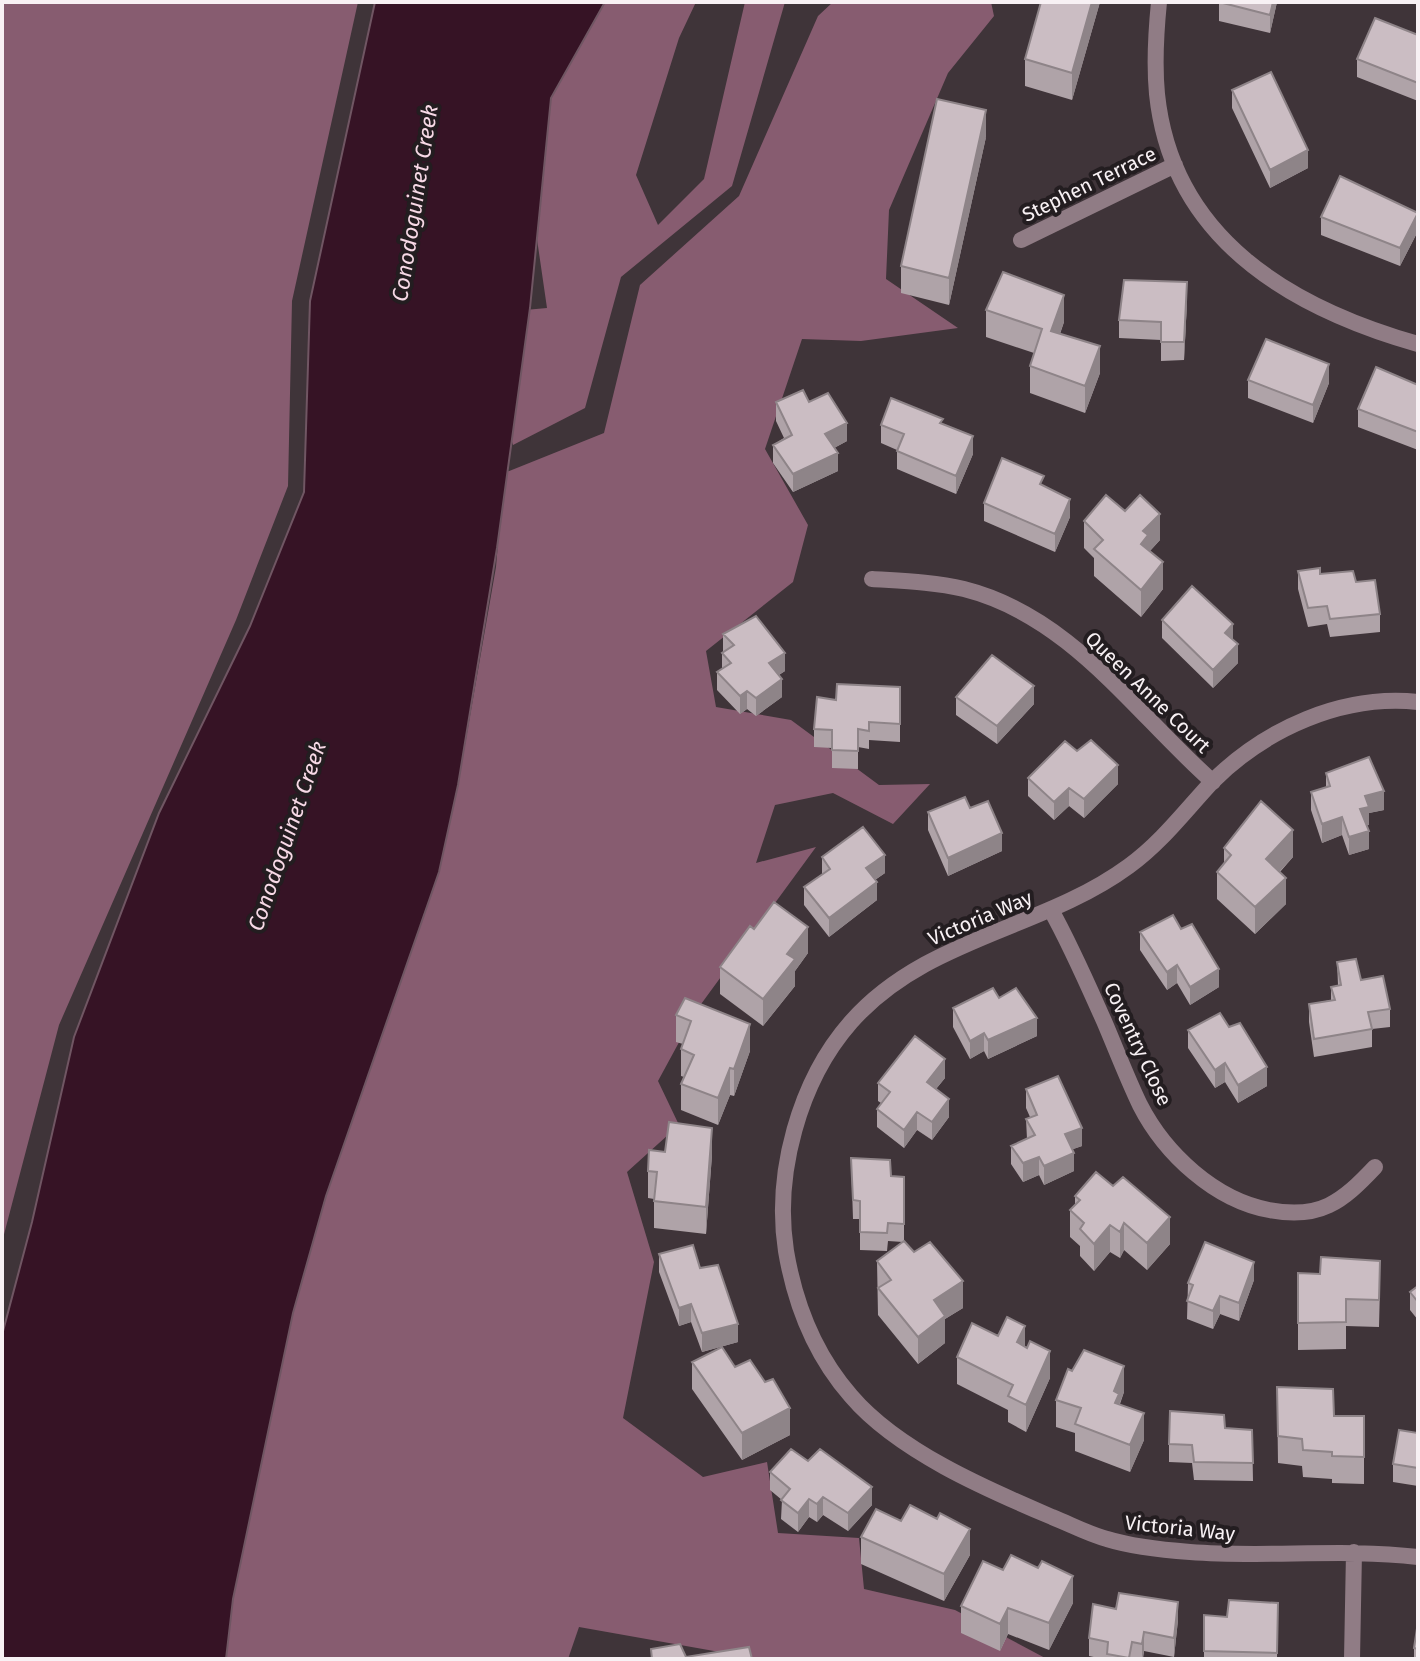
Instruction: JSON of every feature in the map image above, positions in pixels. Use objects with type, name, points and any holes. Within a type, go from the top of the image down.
[{"type":"street","points":[[1159,2],[1155,43],[1162,127],[1175,165],[1211,228],[1280,287],[1318,309],[1418,344]]},
{"type":"street","name":"Stephen Terrace","points":[[1021,240],[1175,165]]},
{"type":"street","name":"Queen Anne Court","points":[[872,579],[964,589],[1002,602],[1039,620],[1079,650],[1178,751],[1213,782]]},
{"type":"street","name":"Victoria Way","points":[[1418,702],[1360,703],[1303,721],[1257,745],[1234,761],[1155,845],[1130,866],[1092,890],[1051,910],[968,941],[904,977],[859,1014],[829,1051],[811,1087],[792,1138],[786,1167],[783,1213],[792,1284],[805,1323],[828,1365],[868,1414],[925,1455],[1021,1504],[1104,1539],[1125,1544],[1219,1554],[1354,1552],[1418,1557]]},
{"type":"street","name":"Coventry Close","points":[[1051,910],[1073,950],[1141,1107],[1167,1144],[1192,1171],[1223,1193],[1254,1207],[1308,1214],[1348,1196],[1375,1167]]},
{"type":"street","points":[[1352,1659],[1354,1552]]},
{"type":"shaded area","points":[[2,2],[358,2],[292,301],[288,486],[236,620],[59,1025],[2,1242]]},
{"type":"shaded area","points":[[593,2],[696,2],[679,38],[636,175],[658,225],[704,179],[745,2],[785,2],[732,186],[621,277],[585,408],[513,445],[502,407],[514,311],[547,308],[530,191],[541,99]]},
{"type":"shaded area","points":[[833,2],[991,2],[994,16],[948,73],[889,210],[886,279],[958,328],[861,341],[802,339],[765,449],[808,525],[793,582],[706,651],[716,707],[791,720],[879,785],[930,784],[893,824],[833,793],[775,805],[756,863],[816,847],[696,1011],[658,1081],[679,1125],[627,1172],[654,1262],[623,1418],[703,1477],[767,1462],[778,1533],[859,1538],[864,1589],[955,1610],[1047,1659],[759,1659],[579,1627],[568,1659],[226,1659],[233,1599],[293,1313],[326,1196],[439,871],[458,785],[496,567],[504,473],[604,433],[640,285],[739,196],[818,16]]},
{"type":"water","name":"Conodoguinet Creek","points":[[375,2],[605,2],[551,98],[530,308],[497,548],[458,785],[439,872],[326,1196],[293,1313],[233,1599],[226,1659],[2,1659],[2,1335],[32,1222],[74,1037],[159,813],[250,626],[304,492],[310,301]]},
{"type":"building","points":[[1041,2],[1092,2],[1072,73],[1025,59]]},
{"type":"building","points":[[1219,2],[1273,2],[1270,15]]},
{"type":"building","points":[[1375,18],[1418,35],[1418,83],[1357,59]]},
{"type":"building","points":[[1271,72],[1308,150],[1270,170],[1232,90]]},
{"type":"building","points":[[937,99],[986,110],[949,278],[901,266]]},
{"type":"building","points":[[1340,176],[1418,213],[1400,248],[1321,217]]},
{"type":"building","points":[[1003,272],[1064,295],[1051,331],[1100,346],[1085,386],[1030,366],[1042,329],[986,310]]},
{"type":"building","points":[[1124,280],[1187,282],[1184,342],[1161,342],[1161,322],[1119,320]]},
{"type":"building","points":[[1266,339],[1329,364],[1313,405],[1248,380]]},
{"type":"building","points":[[1376,367],[1418,385],[1418,432],[1358,409]]},
{"type":"building","points":[[803,390],[809,402],[828,393],[847,423],[825,434],[838,453],[793,474],[773,445],[792,435],[776,402]]},
{"type":"building","points":[[891,398],[943,419],[940,423],[973,436],[956,476],[897,451],[904,434],[881,425]]},
{"type":"building","points":[[1002,458],[1044,476],[1040,484],[1070,499],[1055,534],[984,503]]},
{"type":"building","points":[[1106,495],[1125,511],[1140,495],[1160,514],[1143,531],[1148,535],[1141,544],[1163,562],[1141,590],[1094,549],[1103,540],[1084,521]]},
{"type":"building","points":[[1320,568],[1320,574],[1353,571],[1356,582],[1375,580],[1380,614],[1330,619],[1327,606],[1308,608],[1298,571]]},
{"type":"building","points":[[1192,586],[1233,624],[1225,633],[1238,644],[1213,670],[1162,620]]},
{"type":"building","points":[[756,616],[785,653],[769,663],[782,679],[756,698],[747,691],[740,696],[717,672],[731,663],[722,653],[734,645],[723,634]]},
{"type":"building","points":[[992,655],[1034,686],[997,726],[956,697]]},
{"type":"building","points":[[837,684],[900,687],[900,724],[869,722],[869,731],[858,729],[858,751],[832,750],[832,730],[814,729],[817,697],[836,700]]},
{"type":"building","points":[[1091,740],[1118,765],[1084,799],[1069,788],[1054,802],[1028,778],[1065,741],[1077,751]]},
{"type":"building","points":[[1369,757],[1384,791],[1365,796],[1369,807],[1360,809],[1369,831],[1349,837],[1342,817],[1322,824],[1311,792],[1330,786],[1326,773]]},
{"type":"building","points":[[965,797],[970,808],[988,801],[1002,833],[948,858],[928,812]]},
{"type":"building","points":[[1261,801],[1293,830],[1266,859],[1286,878],[1255,907],[1217,872],[1231,855],[1224,848]]},
{"type":"building","points":[[863,827],[885,855],[866,868],[877,882],[829,918],[804,887],[830,869],[822,857]]},
{"type":"building","points":[[774,902],[808,927],[787,954],[795,959],[763,999],[720,967],[750,926],[754,929]]},
{"type":"building","points":[[1173,915],[1181,929],[1192,924],[1219,969],[1190,987],[1177,965],[1167,972],[1140,932]]},
{"type":"building","points":[[1356,959],[1361,980],[1383,976],[1390,1009],[1368,1012],[1372,1029],[1314,1039],[1309,1004],[1335,1000],[1331,987],[1341,985],[1337,962]]},
{"type":"building","points":[[993,988],[999,998],[1016,988],[1037,1018],[988,1040],[984,1033],[970,1041],[953,1008]]},
{"type":"building","points":[[685,998],[750,1024],[734,1069],[730,1068],[718,1098],[681,1084],[694,1055],[681,1049],[691,1021],[676,1015]]},
{"type":"building","points":[[1220,1013],[1229,1027],[1240,1023],[1267,1067],[1238,1085],[1225,1063],[1215,1070],[1188,1030]]},
{"type":"building","points":[[915,1036],[945,1059],[927,1082],[949,1099],[932,1122],[917,1112],[904,1130],[877,1109],[890,1092],[878,1083]]},
{"type":"building","points":[[1058,1076],[1082,1128],[1065,1134],[1074,1153],[1044,1166],[1039,1157],[1023,1163],[1011,1146],[1035,1135],[1026,1119],[1037,1115],[1026,1089]]},
{"type":"building","points":[[669,1122],[712,1128],[706,1207],[654,1201],[657,1172],[648,1171],[649,1150],[665,1152]]},
{"type":"building","points":[[851,1158],[890,1160],[891,1176],[904,1177],[904,1224],[888,1223],[887,1233],[860,1232],[860,1201],[853,1200]]},
{"type":"building","points":[[1096,1172],[1113,1186],[1123,1177],[1170,1217],[1147,1243],[1124,1223],[1120,1232],[1110,1225],[1094,1244],[1080,1229],[1084,1223],[1070,1210],[1080,1200],[1075,1196]]},
{"type":"building","points":[[904,1241],[914,1252],[930,1242],[963,1281],[934,1300],[945,1316],[918,1337],[878,1288],[891,1280],[877,1261]]},
{"type":"building","points":[[1205,1242],[1254,1262],[1239,1303],[1220,1296],[1213,1311],[1187,1301],[1193,1285],[1188,1283]]},
{"type":"building","points":[[693,1245],[700,1268],[718,1265],[738,1324],[702,1333],[691,1304],[679,1308],[659,1254]]},
{"type":"building","points":[[1321,1257],[1380,1261],[1379,1300],[1346,1299],[1346,1322],[1298,1323],[1298,1273],[1320,1274]]},
{"type":"building","points":[[1418,1286],[1418,1302],[1410,1292]]},
{"type":"building","points":[[1007,1317],[1025,1326],[1017,1342],[1027,1348],[1030,1341],[1050,1351],[1026,1405],[1008,1396],[1013,1385],[957,1357],[972,1323],[998,1336]]},
{"type":"building","points":[[722,1347],[735,1367],[750,1360],[765,1382],[773,1379],[790,1408],[742,1433],[692,1362]]},
{"type":"building","points":[[1084,1350],[1124,1366],[1114,1391],[1119,1394],[1115,1403],[1144,1413],[1130,1445],[1075,1424],[1081,1408],[1056,1400],[1068,1369],[1072,1371]]},
{"type":"building","points":[[1277,1387],[1333,1389],[1334,1416],[1364,1416],[1364,1457],[1332,1456],[1332,1452],[1303,1450],[1302,1439],[1278,1436]]},
{"type":"building","points":[[1170,1411],[1224,1415],[1225,1428],[1252,1430],[1253,1463],[1194,1462],[1192,1445],[1169,1444]]},
{"type":"building","points":[[1399,1430],[1418,1433],[1418,1468],[1393,1464]]},
{"type":"building","points":[[791,1449],[808,1461],[820,1449],[872,1487],[848,1513],[823,1497],[817,1504],[809,1499],[798,1513],[781,1500],[790,1489],[770,1472]]},
{"type":"building","points":[[910,1505],[937,1519],[940,1513],[970,1529],[944,1574],[861,1537],[876,1509],[901,1521]]},
{"type":"building","points":[[1011,1555],[1038,1568],[1042,1561],[1073,1576],[1049,1623],[1008,1608],[1000,1624],[961,1606],[983,1561],[1003,1570]]},
{"type":"building","points":[[1119,1593],[1178,1602],[1174,1638],[1144,1632],[1142,1644],[1132,1642],[1129,1658],[1107,1654],[1108,1642],[1089,1638],[1093,1604],[1116,1609]]},
{"type":"building","points":[[1229,1600],[1278,1603],[1277,1653],[1204,1651],[1204,1615],[1227,1617]]},
{"type":"building","points":[[1418,1622],[1418,1649],[1414,1648]]},
{"type":"building","points":[[680,1644],[686,1657],[749,1647],[752,1659],[652,1659],[651,1649]]}]
